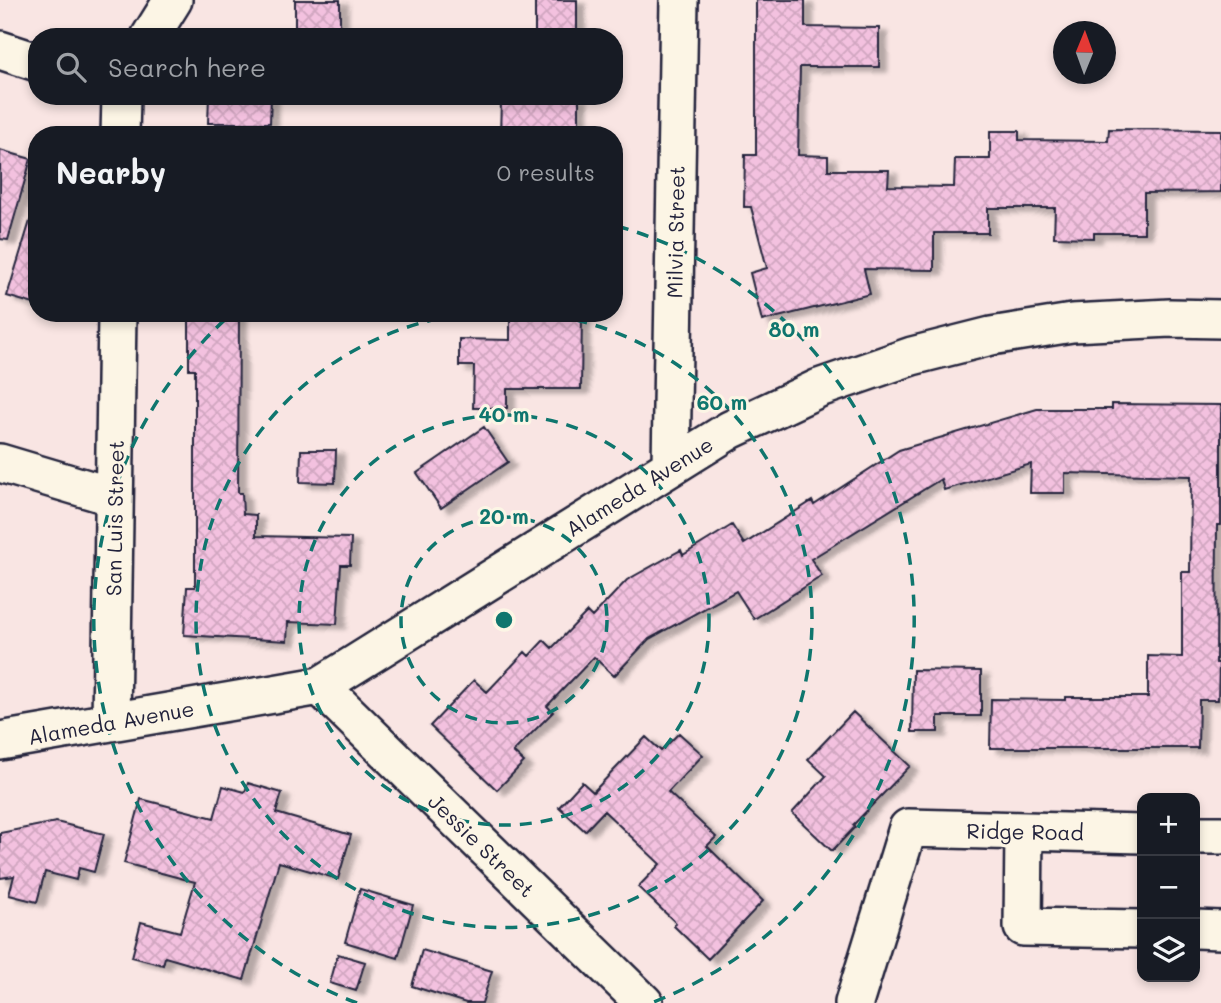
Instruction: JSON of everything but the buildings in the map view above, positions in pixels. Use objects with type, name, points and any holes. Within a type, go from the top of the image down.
[{"type":"street","points":[[156,28],[173,0]]},
{"type":"street","name":"Milvia Street","points":[[671,465],[679,0]]},
{"type":"street","points":[[0,50],[28,59]]},
{"type":"street","points":[[120,126],[121,105]]},
{"type":"street","name":"Alameda Avenue","points":[[0,741],[320,687],[671,465],[730,430],[819,388],[912,356],[991,336],[1072,323],[1170,318],[1221,319]]},
{"type":"street","name":"San Luis Street","points":[[111,722],[117,322]]},
{"type":"street","points":[[0,463],[114,497]]},
{"type":"street","name":"Jessie Street","points":[[320,687],[644,1003]]},
{"type":"street","name":"Ridge Road","points":[[853,1003],[908,828],[1137,834]]},
{"type":"street","points":[[1024,831],[1023,927],[1137,929]]},
{"type":"street","points":[[1200,835],[1221,835]]},
{"type":"street","points":[[1200,929],[1221,930]]}]
